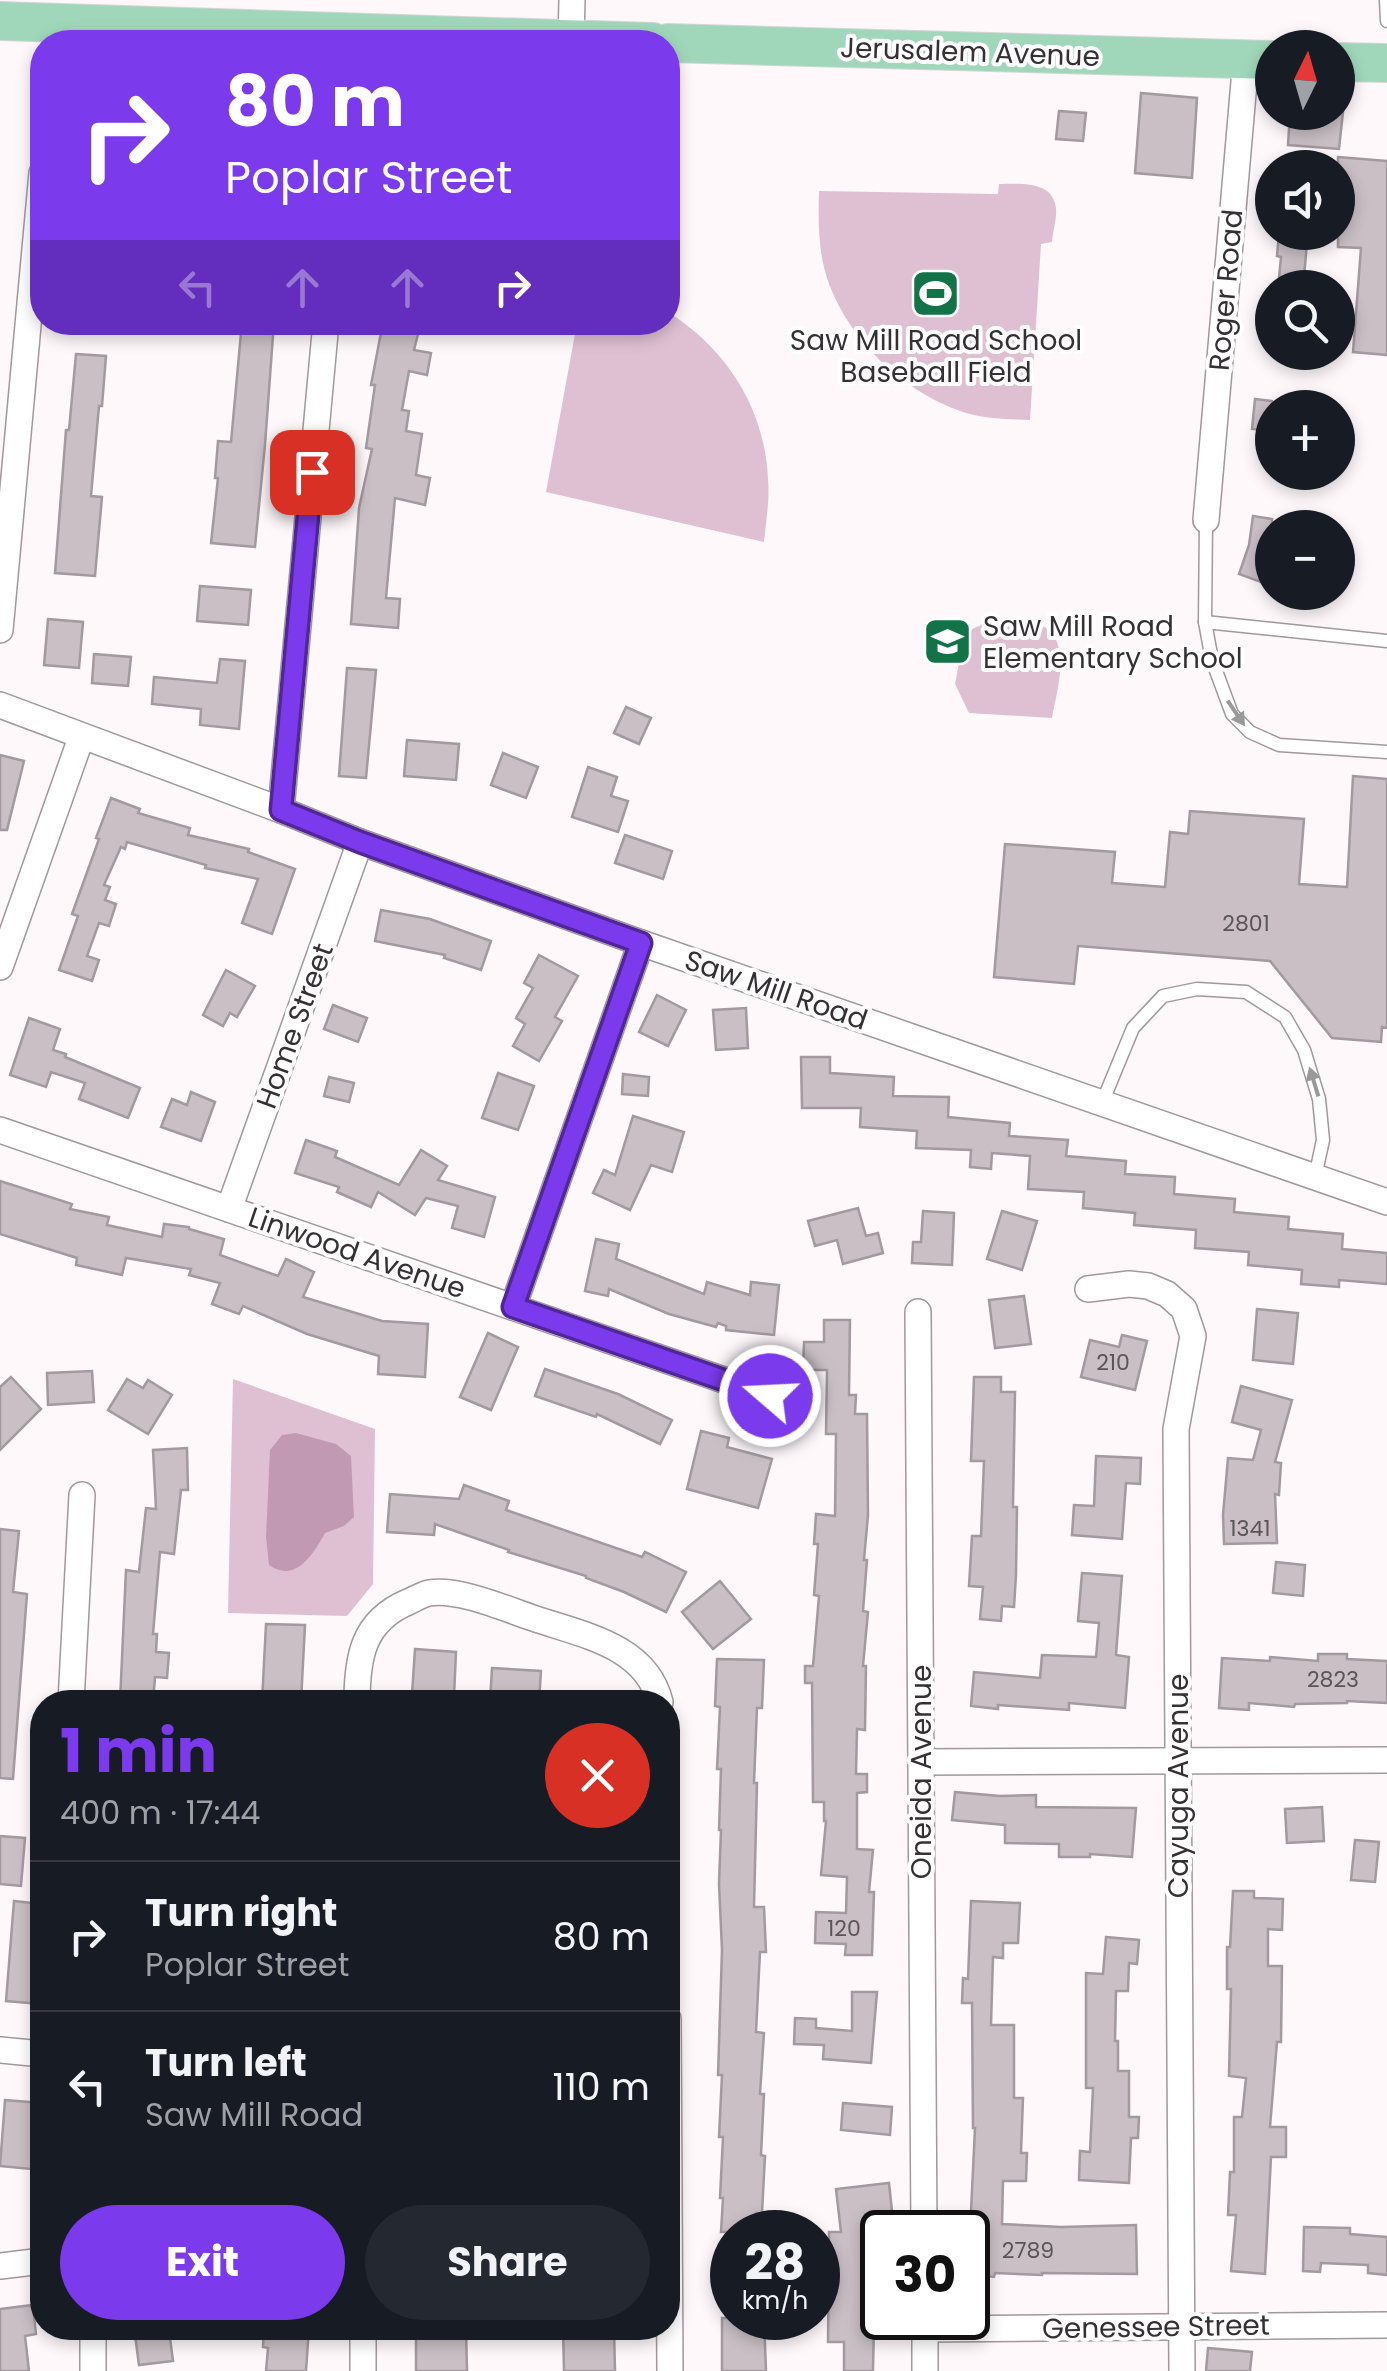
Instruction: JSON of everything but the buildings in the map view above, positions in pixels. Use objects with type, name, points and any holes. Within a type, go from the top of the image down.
[{"type":"main road","points":[[0,22],[41,30]]},
{"type":"main road","name":"Jerusalem Avenue","points":[[680,43],[1255,60]]},
{"type":"main road","points":[[1355,62],[1387,63]]},
{"type":"street","points":[[570,30],[572,0]]},
{"type":"street","name":"Roger Road","points":[[1206,520],[1255,95]]},
{"type":"street","points":[[0,630],[30,303]]},
{"type":"street","points":[[281,810],[325,335]]},
{"type":"street","name":"Saw Mill Road","points":[[0,706],[641,943],[1387,1202]]},
{"type":"street","points":[[0,967],[81,738]]},
{"type":"street","name":"Home Street","points":[[230,1209],[360,842]]},
{"type":"street","points":[[513,1307],[641,943]]},
{"type":"street","name":"Linwood Avenue","points":[[0,1130],[770,1396]]},
{"type":"street","name":"Cayuga Avenue","points":[[1088,1288],[1130,1284],[1167,1294],[1184,1309],[1192,1336],[1176,1429],[1182,2371]]},
{"type":"street","name":"Oneida Avenue","points":[[918,1312],[924,2210]]},
{"type":"street","points":[[71,1690],[82,1495]]},
{"type":"street","points":[[357,1690],[357,1670],[368,1635],[391,1609],[430,1593],[470,1596],[614,1646],[642,1666],[656,1690]]},
{"type":"street","points":[[921,1762],[1387,1760]]},
{"type":"street","points":[[0,2050],[30,2053]]},
{"type":"street","points":[[0,2266],[30,2262]]},
{"type":"street","name":"Genessee Street","points":[[990,2324],[1387,2324]]},
{"type":"street","points":[[93,2371],[94,2340]]},
{"type":"street","points":[[363,2340],[363,2371]]},
{"type":"street","points":[[670,2340],[670,2371]]},
{"type":"street","points":[[925,2340],[925,2371]]},
{"type":"lane","points":[[1386,0],[1387,21]]},
{"type":"lane","points":[[1206,520],[1205,622],[1212,660],[1232,714],[1250,732],[1279,744],[1387,752]]},
{"type":"lane","points":[[1205,622],[1387,641]]},
{"type":"lane","points":[[1102,1104],[1132,1028],[1163,996],[1197,989],[1246,992],[1284,1017],[1304,1050],[1319,1100],[1323,1140],[1315,1177]]},
{"type":"shaded area","name":"Saw Mill Road School Baseball Field","points":[[999,184],[1042,188],[1054,199],[1056,208],[1052,242],[1041,244],[1030,420],[960,411],[899,377],[851,325],[829,284],[821,250],[819,191],[998,194]]},
{"type":"shaded area","name":"Saw Mill Road School Baseball Field","points":[[680,321],[725,363],[751,405],[768,479],[764,542],[546,492],[575,335],[680,335]]},
{"type":"shaded area","points":[[995,619],[1036,623],[1056,639],[1060,664],[1052,718],[969,713],[955,684],[961,653],[972,629]]},
{"type":"shaded area","points":[[233,1379],[375,1429],[373,1584],[347,1616],[228,1613]]},
{"type":"shaded area","points":[[296,1433],[336,1444],[351,1456],[354,1517],[344,1526],[325,1533],[303,1564],[288,1571],[269,1565],[266,1537],[270,1450],[282,1435]]},
{"type":"place","name":"Saw Mill Road School Baseball Field","points":[[936,293]]},
{"type":"place","name":"Saw Mill Road Elementary School","points":[[948,642]]},
{"type":"route","points":[[312,472],[281,810],[641,943],[513,1307],[770,1396]]}]
